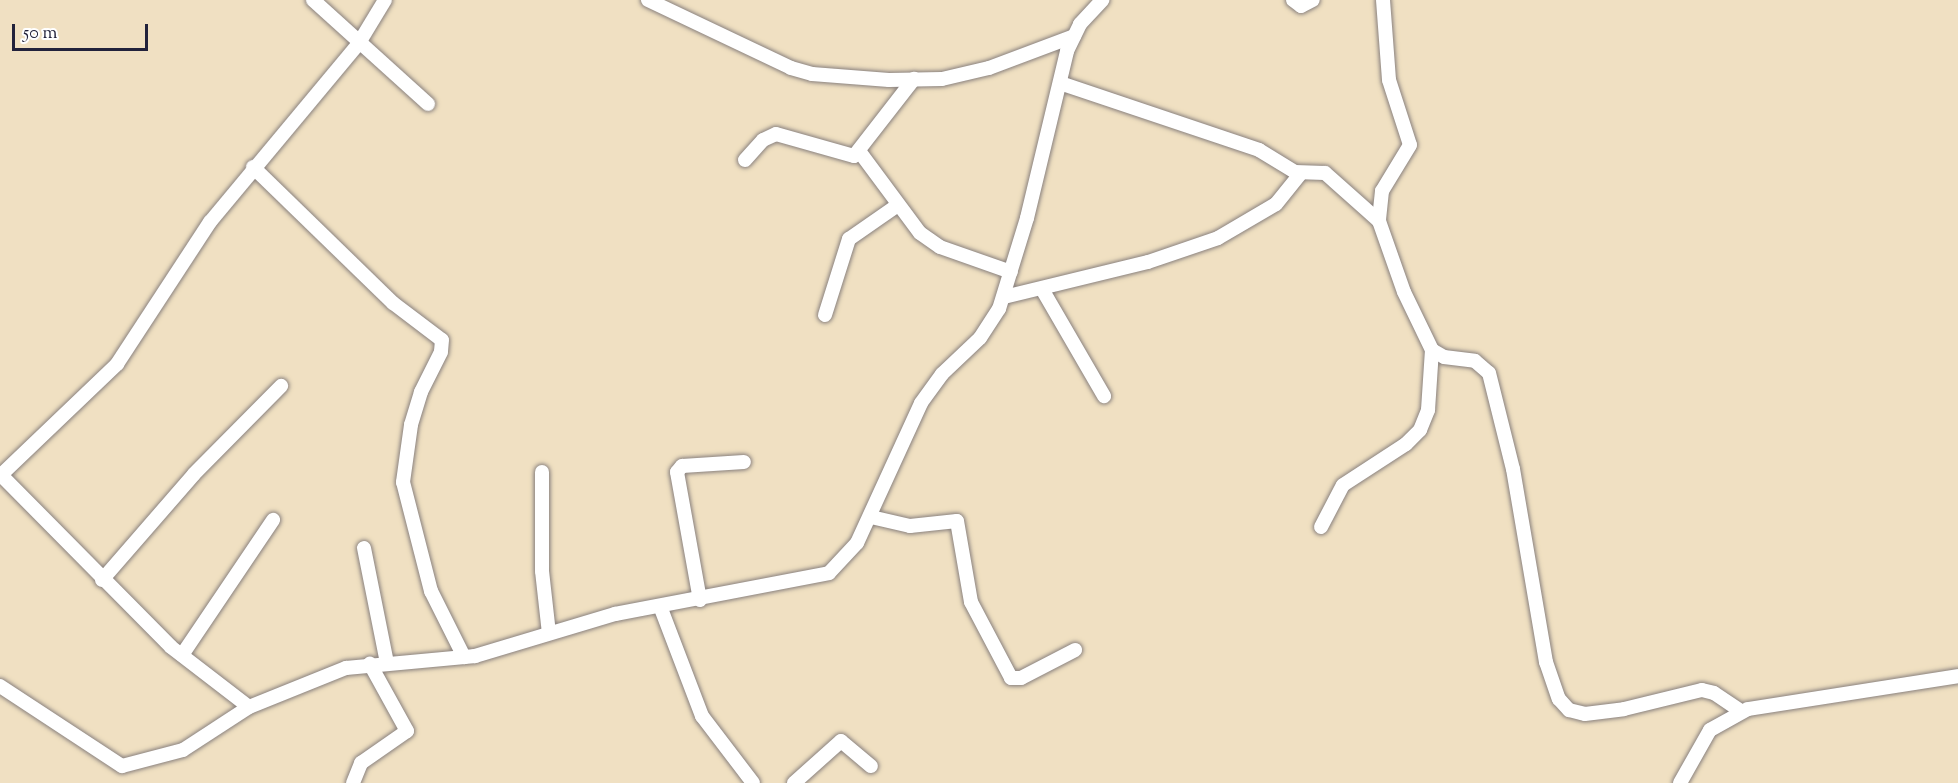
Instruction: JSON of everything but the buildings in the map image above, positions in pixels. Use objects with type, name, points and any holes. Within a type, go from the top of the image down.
[{"type":"street","points":[[313,0],[428,104]]},
{"type":"street","points":[[249,707],[182,655],[102,580],[0,475],[117,364],[177,268],[252,167],[359,43],[385,0]]},
{"type":"street","points":[[648,0],[800,71],[914,80],[942,79],[989,68],[1074,36]]},
{"type":"street","points":[[1293,0],[1301,6],[1313,0]]},
{"type":"street","points":[[1321,527],[1342,485],[1406,444],[1420,430],[1430,399],[1432,350],[1404,292],[1379,221],[1382,191],[1410,145],[1389,80],[1383,0]]},
{"type":"street","points":[[0,686],[46,719],[122,766],[183,750],[249,707],[315,678],[370,664],[464,657],[606,616],[700,600],[829,573],[843,562],[871,517],[921,403],[942,374],[985,332],[1004,297],[1074,36],[1100,1]]},
{"type":"street","points":[[745,160],[763,140],[776,134],[848,156],[859,151],[914,80]]},
{"type":"street","points":[[1060,83],[1259,150],[1300,174],[1330,176],[1379,221]]},
{"type":"street","points":[[859,151],[898,205],[927,239],[1011,272]]},
{"type":"street","points":[[252,167],[393,303],[442,340],[441,352],[421,392],[411,425],[403,482],[431,591],[464,657]]},
{"type":"street","points":[[1004,297],[1148,262],[1218,238],[1276,204],[1300,174]]},
{"type":"street","points":[[825,315],[849,239],[898,205]]},
{"type":"street","points":[[1042,289],[1104,396]]},
{"type":"street","points":[[1432,350],[1444,357],[1475,361],[1489,373],[1513,468],[1546,662],[1564,705],[1576,713],[1606,712],[1702,690],[1714,693],[1741,711]]},
{"type":"street","points":[[102,580],[194,474],[281,386]]},
{"type":"street","points":[[700,600],[677,472],[682,466],[744,462]]},
{"type":"street","points":[[542,472],[542,571],[549,633]]},
{"type":"street","points":[[871,517],[910,526],[957,521],[971,602],[1011,678],[1021,678],[1075,650]]},
{"type":"street","points":[[182,655],[273,520]]},
{"type":"street","points":[[364,548],[387,663]]},
{"type":"street","points":[[660,606],[702,716],[753,783]]},
{"type":"street","points":[[353,783],[361,764],[407,731],[370,664]]},
{"type":"street","points":[[1680,783],[1710,730],[1741,711],[1958,676]]},
{"type":"street","points":[[794,783],[841,741],[871,766]]}]
